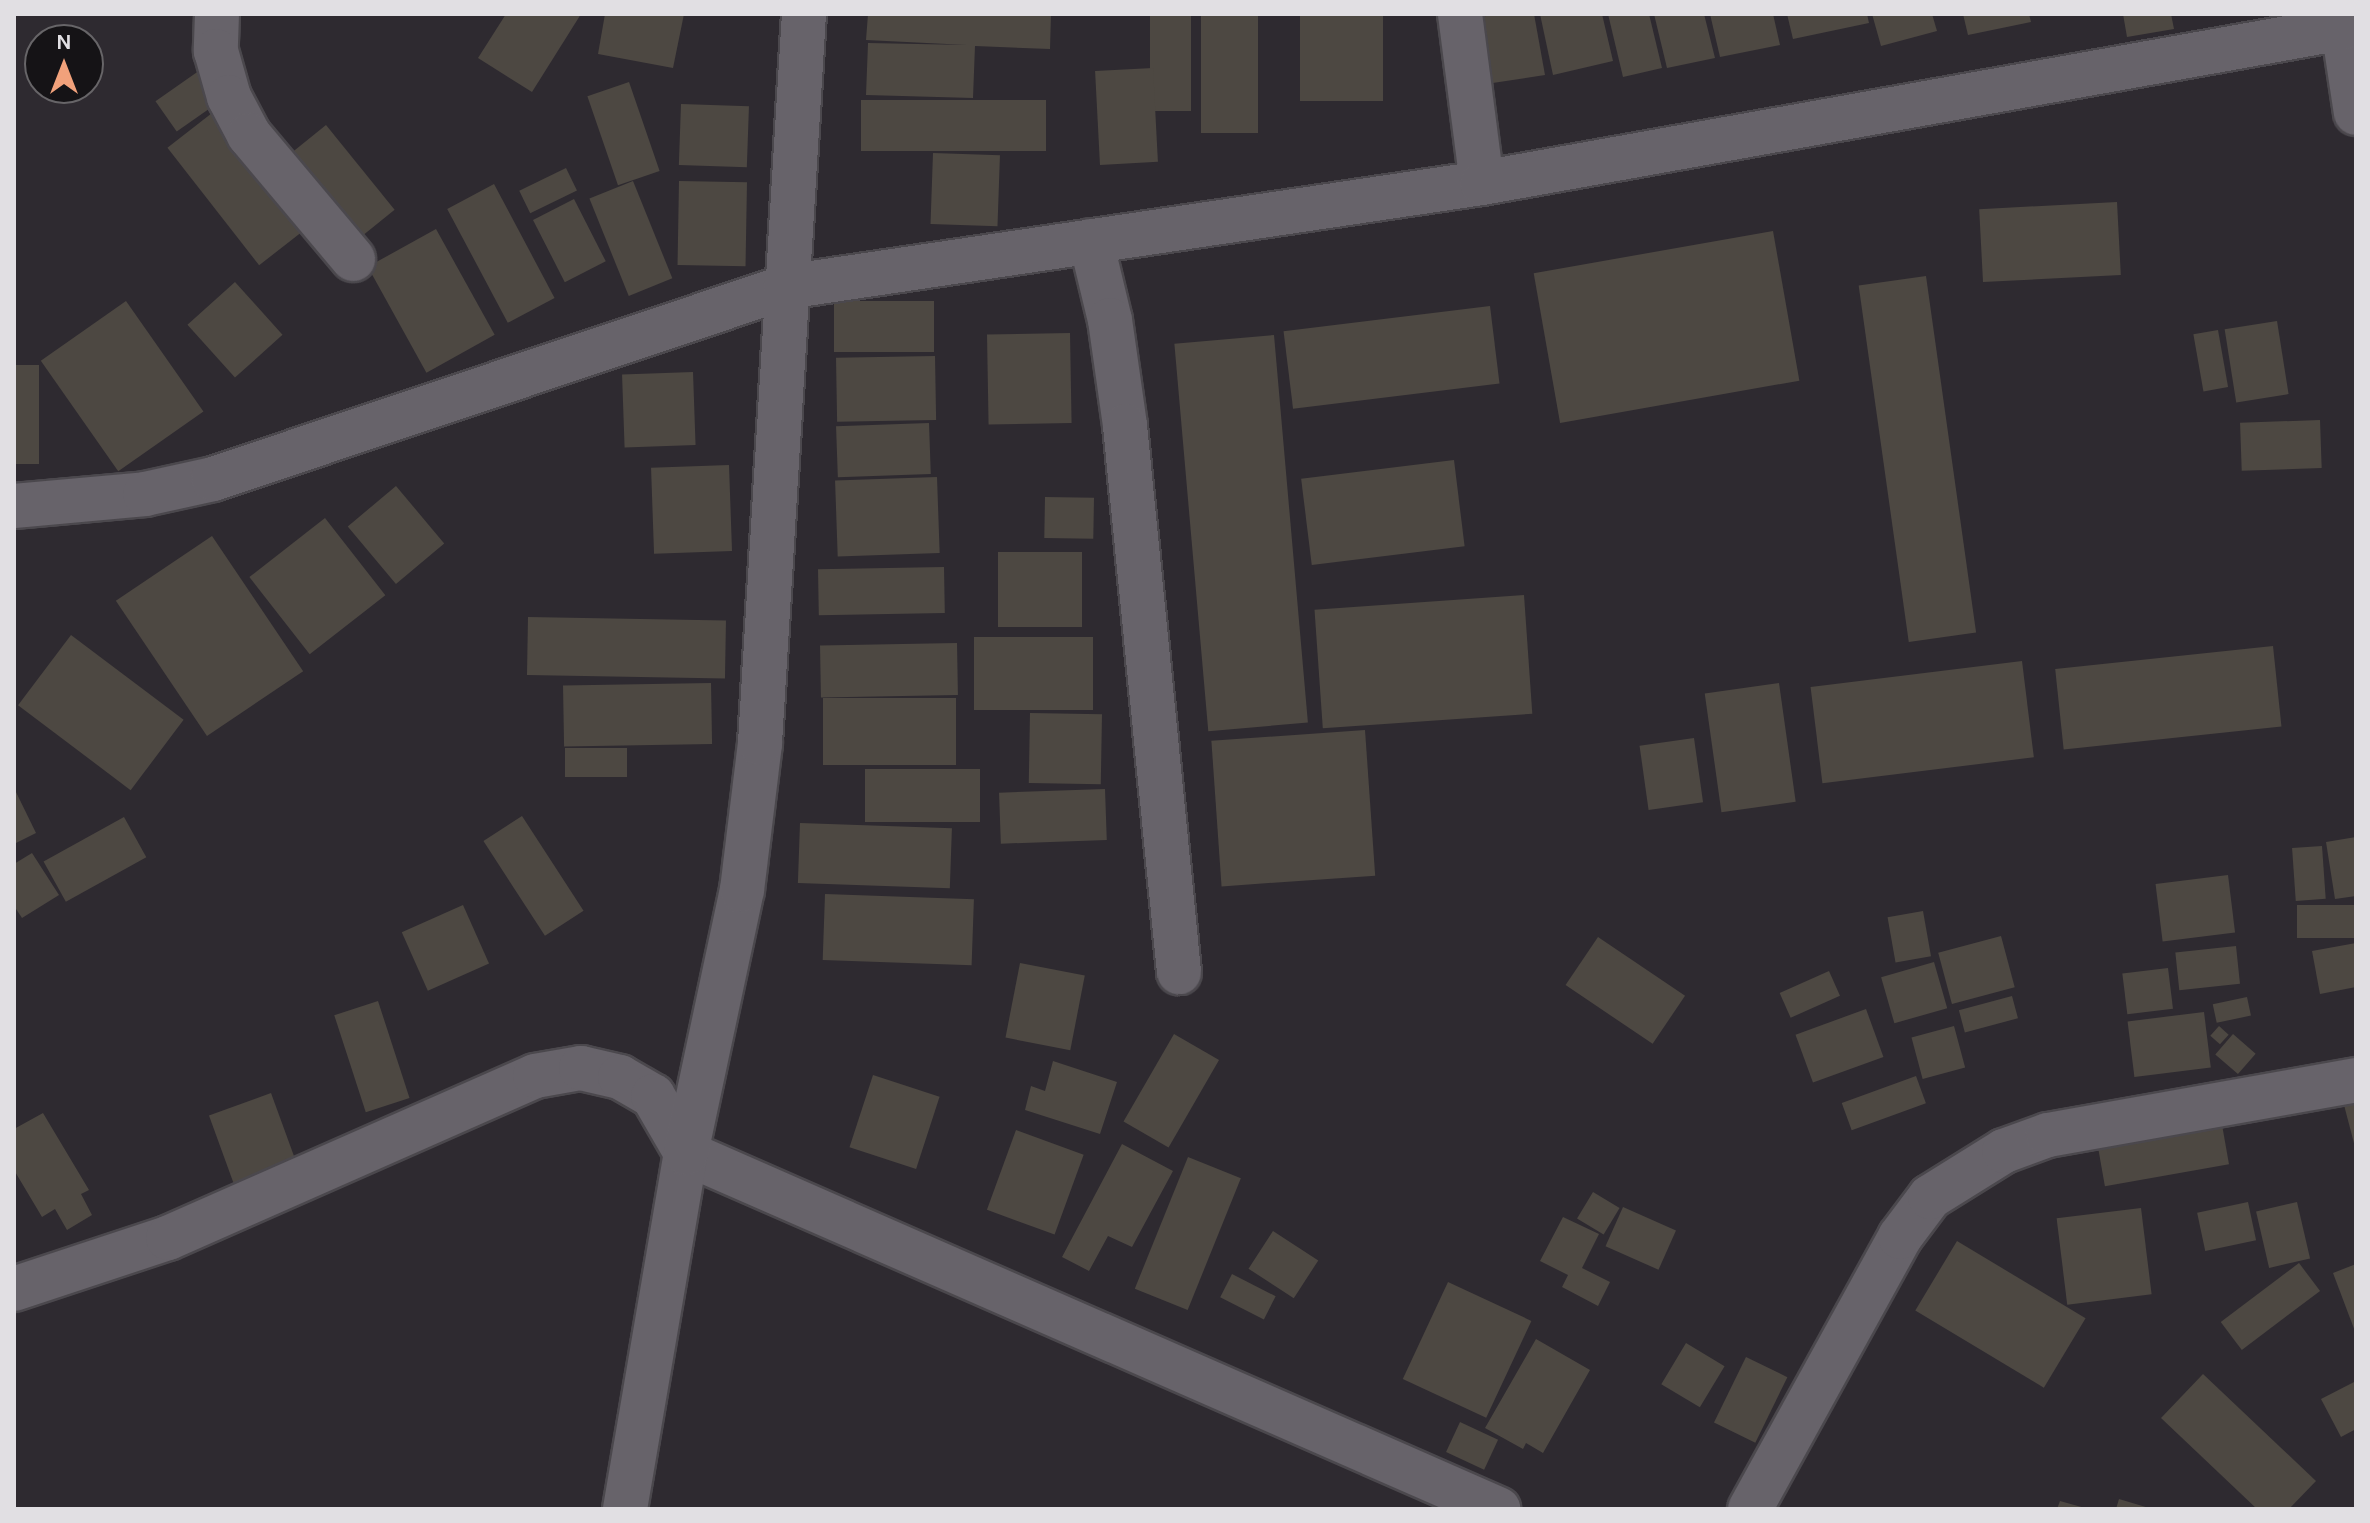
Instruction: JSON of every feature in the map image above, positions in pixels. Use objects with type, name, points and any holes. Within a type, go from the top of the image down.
[{"type":"street","points":[[217,14],[216,51],[229,97],[249,135],[353,259]]},
{"type":"street","points":[[625,1509],[686,1153],[742,890],[760,743],[804,14]]},
{"type":"street","points":[[1460,14],[1482,183]]},
{"type":"street","points":[[14,506],[145,494],[213,479],[786,287],[1482,183],[2342,21],[2356,113]]},
{"type":"street","points":[[1091,241],[1110,320],[1125,426],[1179,972]]},
{"type":"street","points":[[14,1289],[168,1238],[535,1076],[581,1068],[620,1077],[653,1096],[686,1153],[1498,1509]]},
{"type":"street","points":[[1750,1509],[1900,1237],[1930,1197],[2004,1151],[2048,1135],[2356,1080]]},
{"type":"building","points":[[506,14],[581,14],[532,92],[478,58]]},
{"type":"building","points":[[605,14],[684,14],[673,68],[598,54]]},
{"type":"building","points":[[868,14],[1051,14],[1050,49],[975,46],[973,98],[866,95],[868,43],[967,45],[866,40]]},
{"type":"building","points":[[1150,14],[1191,14],[1191,111],[1150,111]]},
{"type":"building","points":[[1201,14],[1258,14],[1258,133],[1201,133]]},
{"type":"building","points":[[1300,14],[1383,14],[1383,101],[1300,101]]},
{"type":"building","points":[[1534,14],[1545,75],[1486,84],[1474,18]]},
{"type":"building","points":[[1540,14],[1602,14],[1613,61],[1553,75]]},
{"type":"building","points":[[1608,14],[1649,14],[1662,68],[1623,77]]},
{"type":"building","points":[[1654,14],[1704,14],[1715,58],[1667,68]]},
{"type":"building","points":[[1710,14],[1773,14],[1780,45],[1720,57]]},
{"type":"building","points":[[1787,14],[1867,14],[1869,23],[1793,39]]},
{"type":"building","points":[[1872,14],[1932,14],[1937,31],[1881,46]]},
{"type":"building","points":[[1963,14],[2029,14],[2031,22],[1968,35]]},
{"type":"building","points":[[2123,14],[2171,14],[2174,29],[2127,37]]},
{"type":"building","points":[[203,68],[224,98],[177,132],[155,101]]},
{"type":"building","points":[[1153,68],[1158,162],[1100,165],[1095,71]]},
{"type":"building","points":[[629,82],[660,171],[618,185],[587,96]]},
{"type":"building","points":[[861,100],[1046,100],[1046,151],[861,151]]},
{"type":"building","points":[[681,104],[749,106],[747,167],[679,165]]},
{"type":"building","points":[[221,106],[313,223],[259,265],[167,148]]},
{"type":"building","points":[[326,125],[395,210],[350,246],[282,161]]},
{"type":"building","points":[[933,153],[1000,155],[997,226],[931,224]]},
{"type":"building","points":[[566,168],[577,190],[530,213],[519,191]]},
{"type":"building","points":[[633,181],[672,278],[629,296],[589,199]]},
{"type":"building","points":[[679,181],[747,182],[746,266],[678,265]]},
{"type":"building","points":[[494,184],[555,298],[508,323],[447,209]]},
{"type":"building","points":[[574,199],[606,261],[565,282],[533,220]]},
{"type":"building","points":[[2117,202],[2121,275],[1983,282],[1979,209]]},
{"type":"building","points":[[436,229],[495,335],[426,373],[368,267]]},
{"type":"building","points":[[1773,231],[1799,381],[1560,423],[1534,273]]},
{"type":"building","points":[[1926,276],[1976,632],[1909,642],[1859,285]]},
{"type":"building","points":[[235,282],[283,335],[235,378],[187,325]]},
{"type":"building","points":[[126,301],[203,412],[118,471],[41,361]]},
{"type":"building","points":[[834,301],[934,301],[934,352],[834,352]]},
{"type":"building","points":[[1490,306],[1500,383],[1293,409],[1284,331]]},
{"type":"building","points":[[2277,321],[2289,394],[2236,402],[2225,329]]},
{"type":"building","points":[[2218,330],[2228,387],[2203,391],[2193,334]]},
{"type":"building","points":[[1070,333],[1072,423],[989,424],[987,334]]},
{"type":"building","points":[[1274,335],[1308,723],[1208,731],[1174,344]]},
{"type":"building","points":[[935,356],[936,420],[837,422],[836,358]]},
{"type":"building","points":[[14,365],[39,365],[39,464],[14,464]]},
{"type":"building","points":[[693,372],[696,445],[625,447],[622,374]]},
{"type":"building","points":[[2320,420],[2322,468],[2242,471],[2240,423]]},
{"type":"building","points":[[929,423],[931,474],[838,477],[836,426]]},
{"type":"building","points":[[1454,460],[1465,546],[1312,565],[1301,479]]},
{"type":"building","points":[[729,465],[732,551],[654,554],[651,468]]},
{"type":"building","points":[[937,477],[940,553],[838,557],[835,481]]},
{"type":"building","points":[[396,486],[444,543],[396,584],[348,526]]},
{"type":"building","points":[[1045,497],[1094,498],[1093,539],[1044,538]]},
{"type":"building","points":[[325,518],[385,595],[310,654],[249,577]]},
{"type":"building","points":[[212,536],[303,671],[207,736],[116,601]]},
{"type":"building","points":[[998,552],[1082,552],[1082,627],[998,627]]},
{"type":"building","points":[[944,567],[945,613],[819,615],[818,569]]},
{"type":"building","points":[[1524,595],[1532,714],[1323,728],[1315,610]]},
{"type":"building","points":[[528,617],[726,620],[725,678],[527,675]]},
{"type":"building","points":[[71,635],[184,720],[131,790],[18,705]]},
{"type":"building","points":[[974,637],[1093,637],[1093,710],[974,710]]},
{"type":"building","points":[[957,643],[958,695],[821,697],[820,645]]},
{"type":"building","points":[[2273,646],[2281,727],[2064,749],[2055,669]]},
{"type":"building","points":[[2022,661],[2034,757],[1822,783],[1811,687]]},
{"type":"building","points":[[711,683],[712,744],[564,747],[563,686]]},
{"type":"building","points":[[1779,683],[1796,802],[1721,812],[1705,693]]},
{"type":"building","points":[[823,698],[956,698],[956,765],[823,765]]},
{"type":"building","points":[[1030,713],[1102,714],[1101,784],[1029,783]]},
{"type":"building","points":[[1365,730],[1375,876],[1222,886],[1211,741]]},
{"type":"building","points":[[1694,738],[1703,802],[1649,810],[1640,746]]},
{"type":"building","points":[[565,748],[627,748],[627,777],[565,777]]},
{"type":"building","points":[[865,769],[980,769],[980,822],[865,822]]},
{"type":"building","points":[[14,788],[36,833],[14,844]]},
{"type":"building","points":[[1105,789],[1107,840],[1001,844],[999,793]]},
{"type":"building","points":[[522,816],[584,911],[545,936],[483,841]]},
{"type":"building","points":[[124,817],[146,857],[66,902],[44,862]]},
{"type":"building","points":[[800,823],[952,828],[950,888],[798,883]]},
{"type":"building","points":[[2356,837],[2356,896],[2335,899],[2326,842]]},
{"type":"building","points":[[2322,846],[2326,899],[2296,901],[2292,848]]},
{"type":"building","points":[[32,853],[59,895],[22,918],[14,906],[14,864]]},
{"type":"building","points":[[2228,875],[2235,933],[2163,941],[2156,884]]},
{"type":"building","points":[[825,894],[974,899],[972,965],[823,960]]},
{"type":"building","points":[[463,905],[489,963],[428,991],[402,932]]},
{"type":"building","points":[[2297,905],[2356,905],[2356,938],[2297,938]]},
{"type":"building","points":[[1923,911],[1931,956],[1896,963],[1888,917]]},
{"type":"building","points":[[2001,936],[2015,987],[1952,1004],[1938,953]]},
{"type":"building","points":[[1598,937],[1685,996],[1653,1044],[1566,985]]},
{"type":"building","points":[[2356,943],[2356,987],[2320,994],[2312,951]]},
{"type":"building","points":[[2236,946],[2240,984],[2179,990],[2175,952]]},
{"type":"building","points":[[1934,962],[1947,1008],[1894,1023],[1881,977]]},
{"type":"building","points":[[1020,963],[1085,976],[1070,1050],[1005,1038]]},
{"type":"building","points":[[2168,968],[2173,1009],[2127,1014],[2122,974]]},
{"type":"building","points":[[1829,971],[1840,996],[1791,1018],[1780,993]]},
{"type":"building","points":[[2012,996],[2018,1018],[1965,1032],[1959,1010]]},
{"type":"building","points":[[2247,997],[2251,1016],[2217,1023],[2213,1004]]},
{"type":"building","points":[[378,1001],[410,1098],[366,1112],[334,1015]]},
{"type":"building","points":[[1866,1009],[1883,1057],[1813,1083],[1796,1035]]},
{"type":"building","points":[[2204,1012],[2211,1068],[2134,1077],[2128,1021]]},
{"type":"building","points":[[1954,1026],[1965,1068],[1923,1079],[1911,1037]]},
{"type":"building","points":[[2219,1026],[2229,1035],[2220,1044],[2210,1036]]},
{"type":"building","points":[[1174,1034],[1219,1060],[1169,1147],[1124,1121]]},
{"type":"building","points":[[2233,1034],[2256,1054],[2238,1074],[2215,1054]]},
{"type":"building","points":[[1053,1061],[1117,1082],[1100,1134],[1025,1110],[1031,1086],[1045,1091]]},
{"type":"building","points":[[873,1075],[940,1097],[916,1169],[850,1147]]},
{"type":"building","points":[[1916,1076],[1926,1103],[1852,1130],[1842,1103]]},
{"type":"building","points":[[271,1093],[299,1169],[237,1192],[209,1116]]},
{"type":"building","points":[[2356,1102],[2356,1147],[2355,1147],[2344,1105]]},
{"type":"building","points":[[43,1113],[89,1190],[81,1194],[92,1215],[67,1230],[55,1209],[42,1217],[14,1170],[14,1129]]},
{"type":"building","points":[[2221,1119],[2229,1164],[2105,1186],[2097,1141]]},
{"type":"building","points":[[1016,1130],[1084,1155],[1055,1234],[987,1210]]},
{"type":"building","points":[[1122,1144],[1173,1171],[1132,1247],[1108,1236],[1089,1271],[1062,1257]]},
{"type":"building","points":[[1188,1157],[1241,1178],[1188,1310],[1135,1289]]},
{"type":"building","points":[[1593,1192],[1620,1208],[1604,1235],[1577,1219]]},
{"type":"building","points":[[2248,1202],[2256,1240],[2205,1251],[2197,1213]]},
{"type":"building","points":[[2297,1202],[2310,1259],[2269,1268],[2256,1211]]},
{"type":"building","points":[[1623,1207],[1676,1231],[1658,1270],[1606,1246]]},
{"type":"building","points":[[2141,1208],[2152,1294],[2067,1305],[2057,1218]]},
{"type":"building","points":[[1563,1217],[1599,1234],[1582,1268],[1610,1282],[1598,1306],[1562,1287],[1568,1275],[1540,1261]]},
{"type":"building","points":[[1273,1231],[1318,1260],[1294,1298],[1248,1269]]},
{"type":"building","points":[[1957,1241],[2086,1318],[2044,1388],[1915,1310]]},
{"type":"building","points":[[2299,1263],[2320,1291],[2242,1350],[2221,1322]]},
{"type":"building","points":[[2356,1264],[2356,1334],[2333,1273]]},
{"type":"building","points":[[1232,1274],[1276,1296],[1264,1319],[1220,1297]]},
{"type":"building","points":[[1448,1282],[1531,1321],[1486,1418],[1403,1379]]},
{"type":"building","points":[[1536,1339],[1590,1370],[1543,1453],[1526,1443],[1523,1449],[1485,1428]]},
{"type":"building","points":[[1686,1343],[1725,1366],[1700,1407],[1661,1384]]},
{"type":"building","points":[[1746,1357],[1787,1377],[1755,1443],[1714,1423]]},
{"type":"building","points":[[2203,1374],[2316,1481],[2289,1509],[2257,1509],[2161,1418]]},
{"type":"building","points":[[2356,1381],[2356,1429],[2341,1437],[2321,1399]]},
{"type":"building","points":[[1460,1422],[1498,1440],[1484,1470],[1446,1452]]},
{"type":"building","points":[[2119,1499],[2149,1508],[2149,1509],[2116,1509]]},
{"type":"building","points":[[2060,1501],[2085,1508],[2085,1509],[2057,1509]]}]
